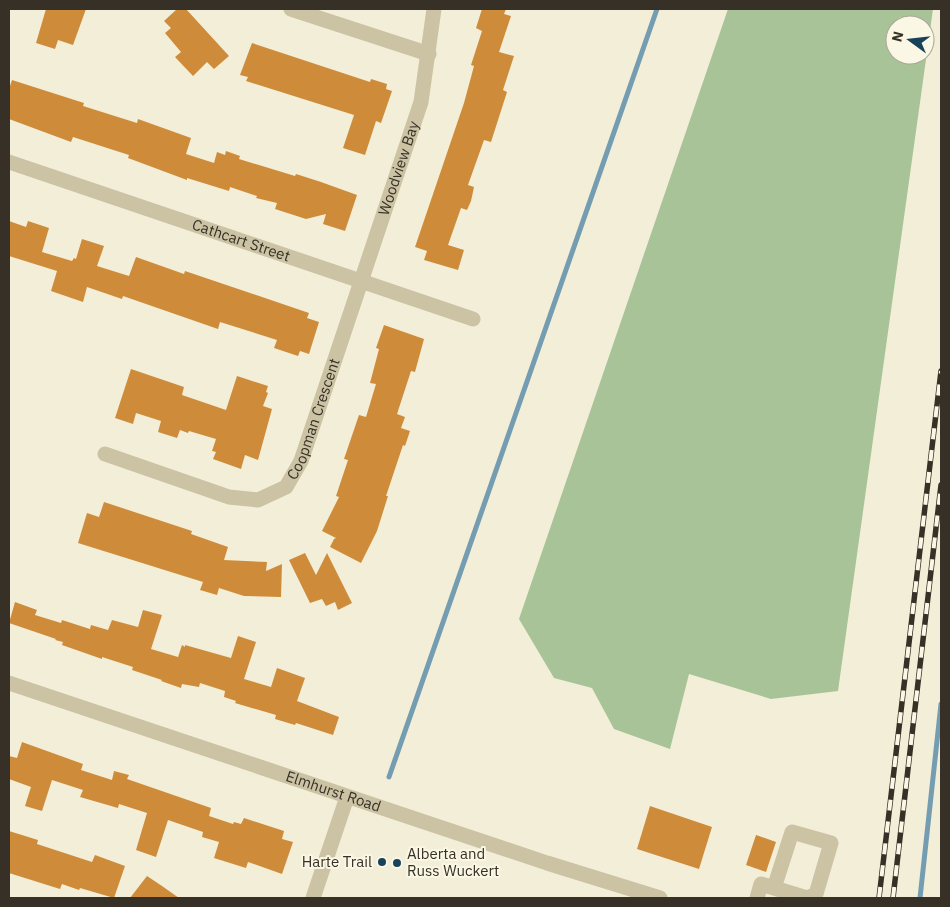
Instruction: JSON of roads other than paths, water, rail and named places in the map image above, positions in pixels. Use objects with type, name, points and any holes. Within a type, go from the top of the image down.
[{"type":"street","points":[[291,9],[429,54]]},
{"type":"street","name":"Woodview Bay","points":[[361,282],[421,102],[434,9]]},
{"type":"street","name":"Cathcart Street","points":[[9,162],[473,319]]},
{"type":"street","name":"Coopman Crescent","points":[[106,454],[229,497],[258,500],[286,487],[301,462],[361,282]]},
{"type":"street","name":"Elmhurst Road","points":[[9,683],[347,797],[660,898]]},
{"type":"street","points":[[313,898],[347,797]]},
{"type":"street","points":[[757,898],[761,884],[774,888],[807,898],[816,894],[831,843],[792,832],[774,888]]},
{"type":"waterway","points":[[389,777],[657,9]]},
{"type":"waterway","points":[[920,898],[941,704]]},
{"type":"railway","points":[[879,898],[941,371]]},
{"type":"railway","points":[[893,898],[941,485]]},
{"type":"place","name":"Harte Trail","points":[[382,862]]},
{"type":"place","name":"Alberta and Russ Wuckert","points":[[397,863]]}]
